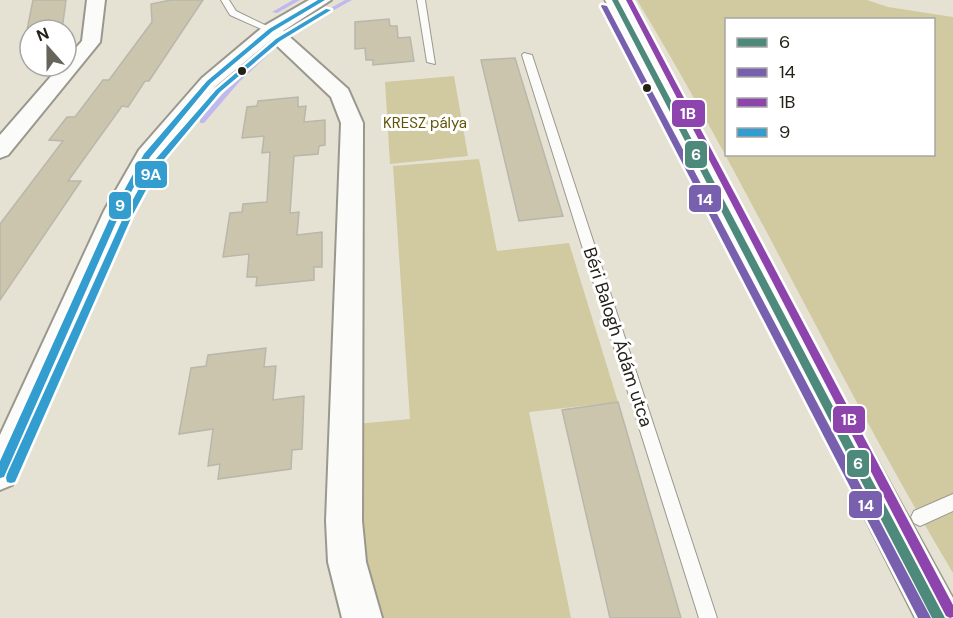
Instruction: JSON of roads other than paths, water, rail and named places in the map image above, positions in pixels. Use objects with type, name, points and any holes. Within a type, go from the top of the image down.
[{"type":"street","points":[[3,143],[91,42],[96,0]]},
{"type":"street","points":[[0,473],[117,210],[147,156],[209,82],[271,30],[322,0]]},
{"type":"street","points":[[615,0],[939,618]]},
{"type":"street","points":[[271,30],[341,94],[352,123],[344,521],[347,562],[362,618]]},
{"type":"lane","points":[[225,0],[233,13],[271,30]]},
{"type":"lane","points":[[421,0],[432,62]]},
{"type":"lane","name":"Béri Balogh Ádám utca","points":[[527,55],[708,618]]},
{"type":"lane","points":[[920,517],[953,502]]},
{"type":"waterway","points":[[275,12],[297,0]]},
{"type":"waterway","points":[[307,23],[349,0]]},
{"type":"waterway","points":[[202,121],[238,80],[266,54]]},
{"type":"park label","name":"KRESZ pálya","points":[[425,123]]}]
